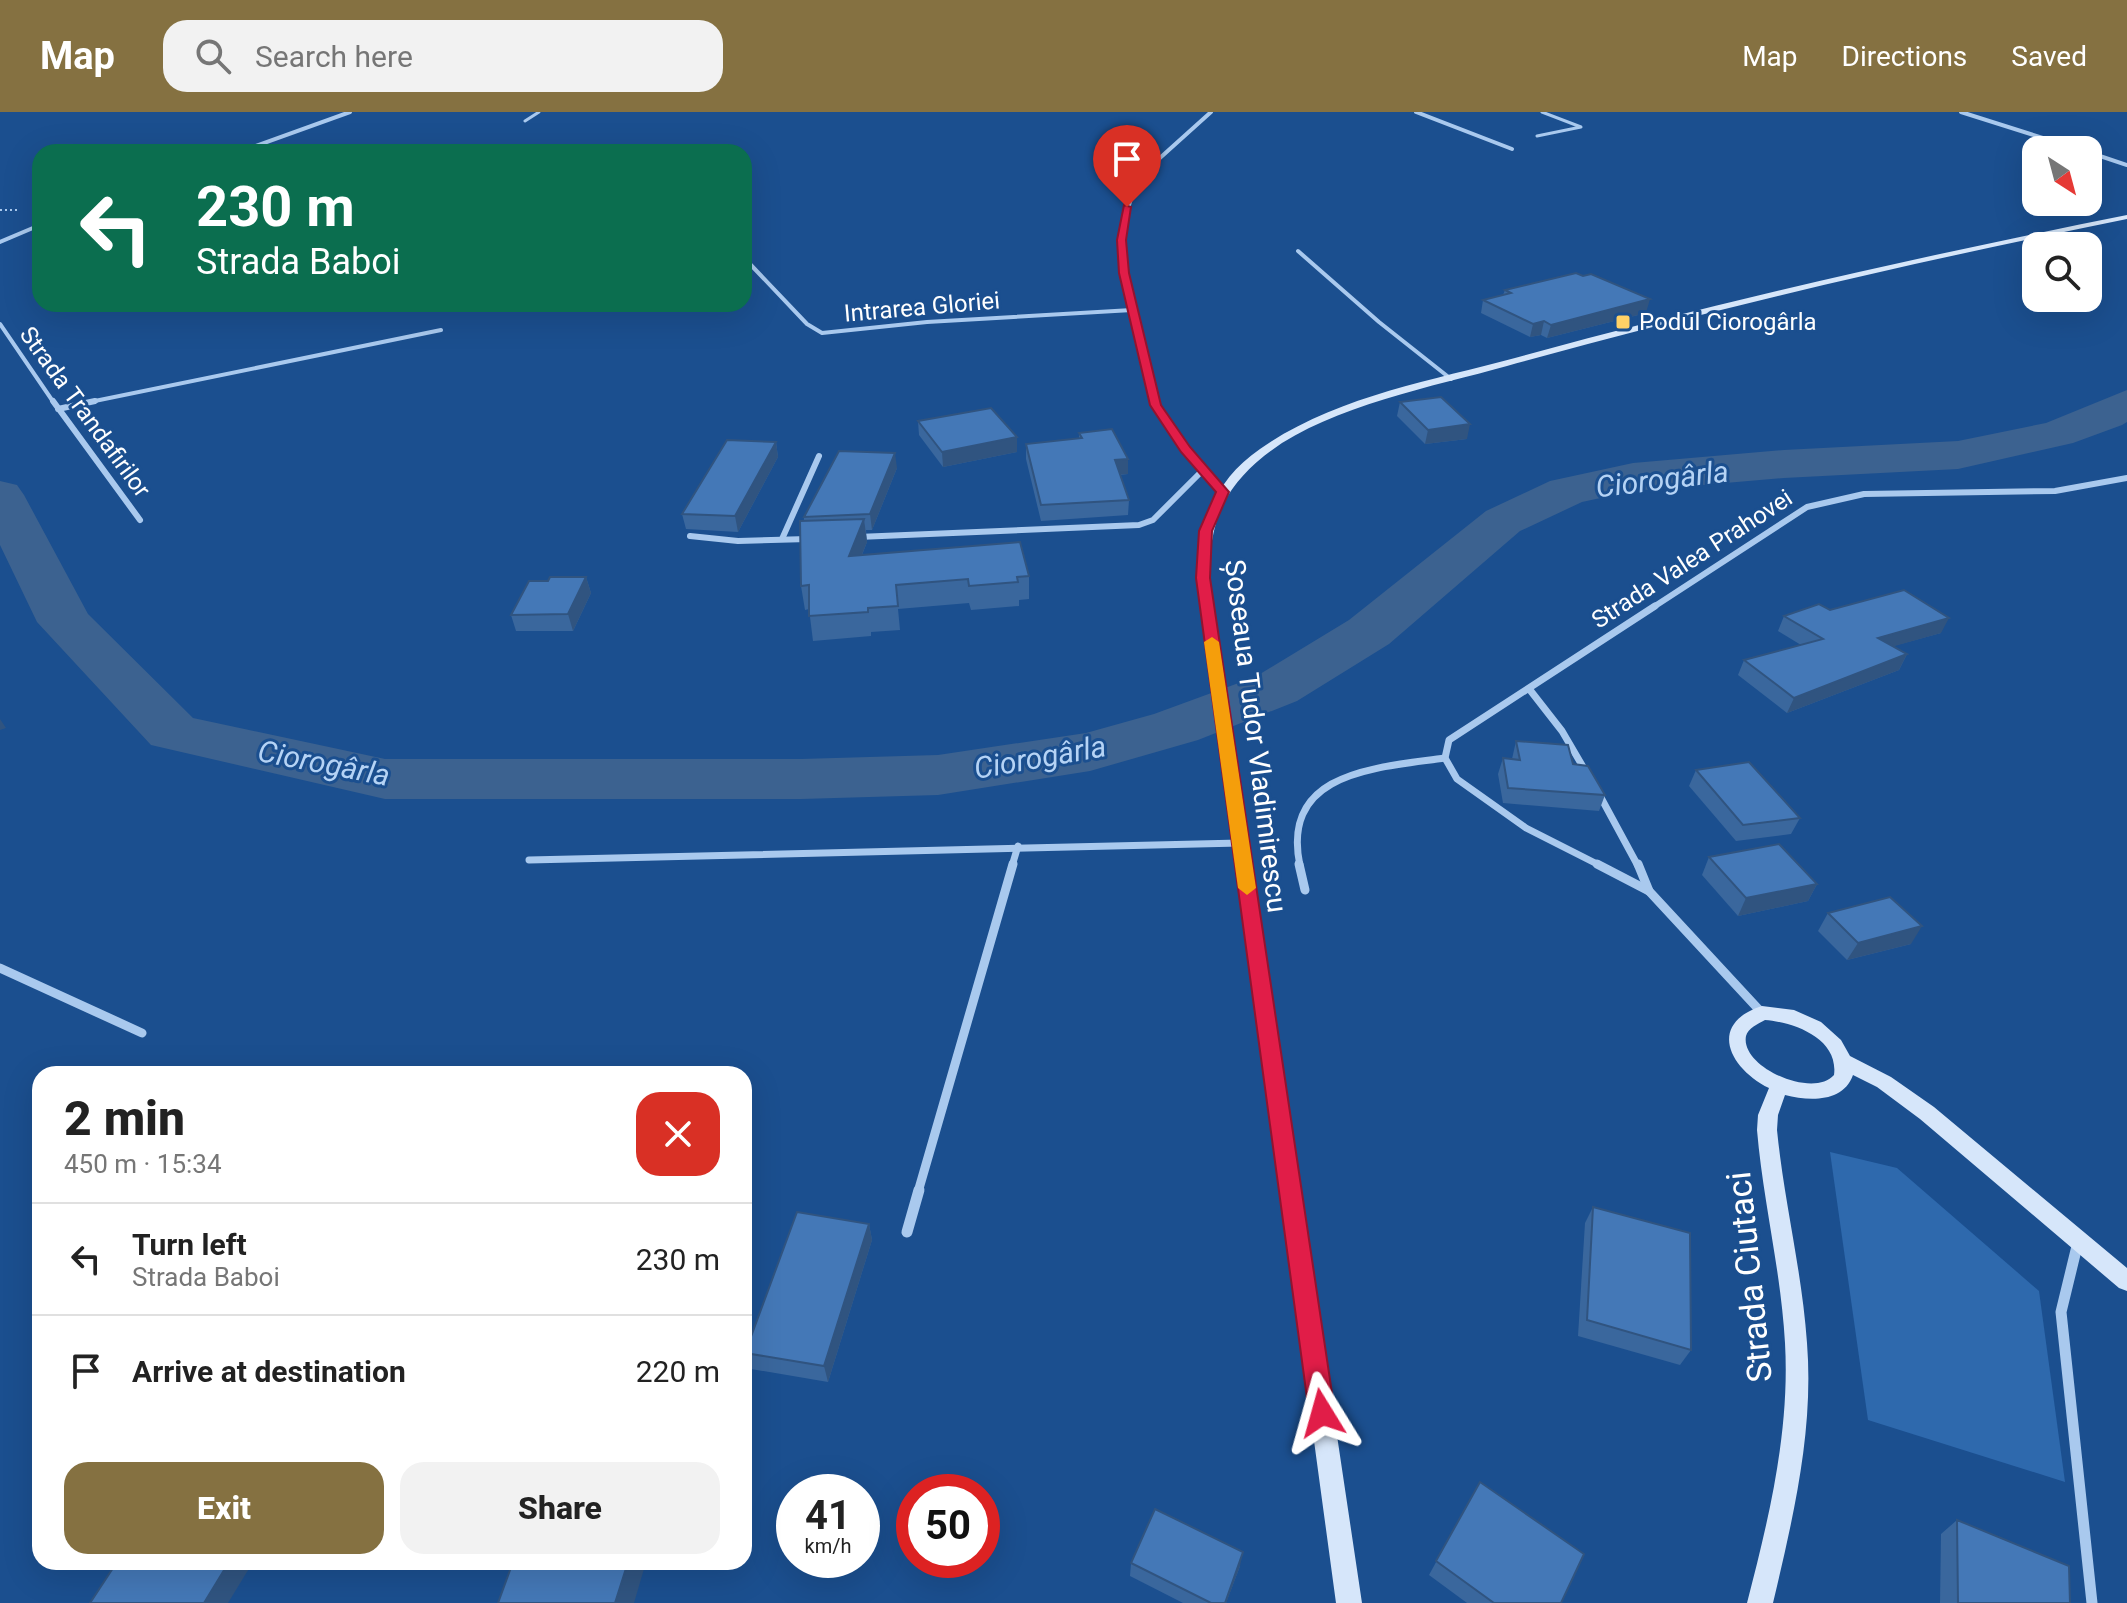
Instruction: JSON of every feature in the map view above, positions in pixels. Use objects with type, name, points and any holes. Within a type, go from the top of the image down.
[{"type":"main road","name":"Șoseaua Tudor Vladimirescu","points":[[1349,1603],[1203,578],[1206,531],[1222,492],[1238,472],[1293,434],[1350,411],[1451,379],[1771,294],[2127,217]]},
{"type":"main road","points":[[1844,1061],[1843,1075],[1836,1086],[1801,1092],[1779,1086],[1758,1074],[1745,1060],[1737,1044],[1738,1030],[1746,1019],[1762,1013],[1803,1020],[1829,1038],[1844,1061],[1884,1082],[1927,1113],[2127,1281]]},
{"type":"main road","name":"Strada Ciutaci","points":[[1760,1603],[1794,1454],[1797,1372],[1790,1284],[1767,1130],[1768,1115],[1779,1086]]},
{"type":"street","points":[[261,144],[350,112]]},
{"type":"street","points":[[1211,112],[1159,159],[1138,185],[1127,207],[1122,240],[1132,310],[1156,405],[1166,425],[1222,492]]},
{"type":"street","points":[[1416,112],[1512,149]]},
{"type":"street","points":[[1961,112],[2037,136]]},
{"type":"street","points":[[2102,157],[2127,165]]},
{"type":"street","points":[[0,242],[32,228]]},
{"type":"street","points":[[1298,251],[1379,322],[1451,379]]},
{"type":"street","name":"Intrarea Gloriei","points":[[752,266],[807,324],[822,333],[927,322],[1132,310]]},
{"type":"street","name":"Strada Trandafirilor","points":[[0,324],[140,520]]},
{"type":"street","points":[[58,409],[441,330]]},
{"type":"street","points":[[782,539],[819,456]]},
{"type":"street","points":[[845,538],[1139,525],[1153,520],[1203,470]]},
{"type":"street","name":"Strada Valea Prahovei","points":[[1445,758],[1449,740],[1467,726],[1530,690],[1694,578],[1807,507],[1864,494],[2055,491],[2127,478]]},
{"type":"street","points":[[690,536],[728,541],[814,538]]},
{"type":"street","points":[[1530,690],[1562,731],[1631,849],[1649,891],[1762,1013]]},
{"type":"street","points":[[1305,890],[1296,834],[1303,806],[1326,784],[1364,771],[1445,758],[1457,779],[1526,828],[1649,891]]},
{"type":"street","points":[[529,860],[1018,846],[1240,836]]},
{"type":"street","points":[[907,1232],[1018,846]]},
{"type":"street","points":[[0,968],[142,1033]]},
{"type":"street","points":[[2079,1241],[2061,1312],[2092,1603]]},
{"type":"lane","points":[[525,121],[539,112]]},
{"type":"lane","points":[[1537,136],[1581,127],[1542,112]]},
{"type":"shaded area","points":[[1830,1152],[1897,1168],[2039,1291],[2065,1482],[1868,1420]]},
{"type":"building","points":[[1576,273],[1583,276],[1591,274],[1650,299],[1551,325],[1544,321],[1533,324],[1483,300],[1511,293],[1505,290]]},
{"type":"building","points":[[1441,397],[1470,424],[1428,430],[1400,402]]},
{"type":"building","points":[[991,408],[1017,437],[942,452],[918,421]]},
{"type":"building","points":[[1112,429],[1128,459],[1115,460],[1129,500],[1041,505],[1026,444],[1082,438],[1079,433]]},
{"type":"building","points":[[727,440],[776,442],[735,516],[682,514]]},
{"type":"building","points":[[839,451],[895,453],[870,514],[804,517]]},
{"type":"building","points":[[864,519],[849,556],[1020,542],[1029,576],[1017,577],[1018,582],[969,586],[968,579],[896,585],[898,606],[868,608],[868,612],[809,616],[809,585],[801,586],[800,521]]},
{"type":"building","points":[[550,577],[586,577],[568,614],[511,615],[529,581],[548,581]]},
{"type":"building","points":[[1904,590],[1949,618],[1878,638],[1907,654],[1794,698],[1744,660],[1823,639],[1784,616],[1819,604],[1830,610]]},
{"type":"building","points":[[1516,741],[1568,745],[1573,764],[1588,766],[1605,795],[1508,788],[1503,758],[1520,760]]},
{"type":"building","points":[[1749,762],[1800,818],[1743,825],[1696,770]]},
{"type":"building","points":[[1779,844],[1817,884],[1746,898],[1709,857]]},
{"type":"building","points":[[1890,897],[1922,926],[1858,943],[1828,913]]},
{"type":"building","points":[[1593,1207],[1690,1233],[1691,1350],[1587,1320]]},
{"type":"building","points":[[797,1212],[869,1224],[824,1366],[752,1354],[752,1334]]},
{"type":"building","points":[[1480,1482],[1584,1554],[1561,1603],[1494,1603],[1436,1561]]},
{"type":"building","points":[[1155,1509],[1243,1552],[1225,1603],[1211,1603],[1131,1563]]},
{"type":"building","points":[[1957,1520],[2069,1566],[2070,1603],[1958,1603]]},
{"type":"building","points":[[112,1570],[224,1570],[204,1603],[90,1603]]},
{"type":"building","points":[[510,1570],[625,1570],[615,1603],[498,1603]]},
{"type":"waterway","name":"Ciorogârla","points":[[0,495],[65,622],[173,732],[385,779],[801,779],[938,775],[1090,752],[1176,727],[1276,689],[1369,632],[1503,521],[1567,491],[1633,477],[1784,464],[1958,455],[2057,434],[2107,416],[2127,403]]},
{"type":"slow traffic","points":[[1212,642],[1247,888]]},
{"type":"place","name":"Podul Ciorogârla","points":[[1623,322]]},
{"type":"route","points":[[1127,207],[1122,240],[1124,273],[1156,405],[1166,425],[1222,492],[1206,531],[1203,578],[1322,1413]]}]
